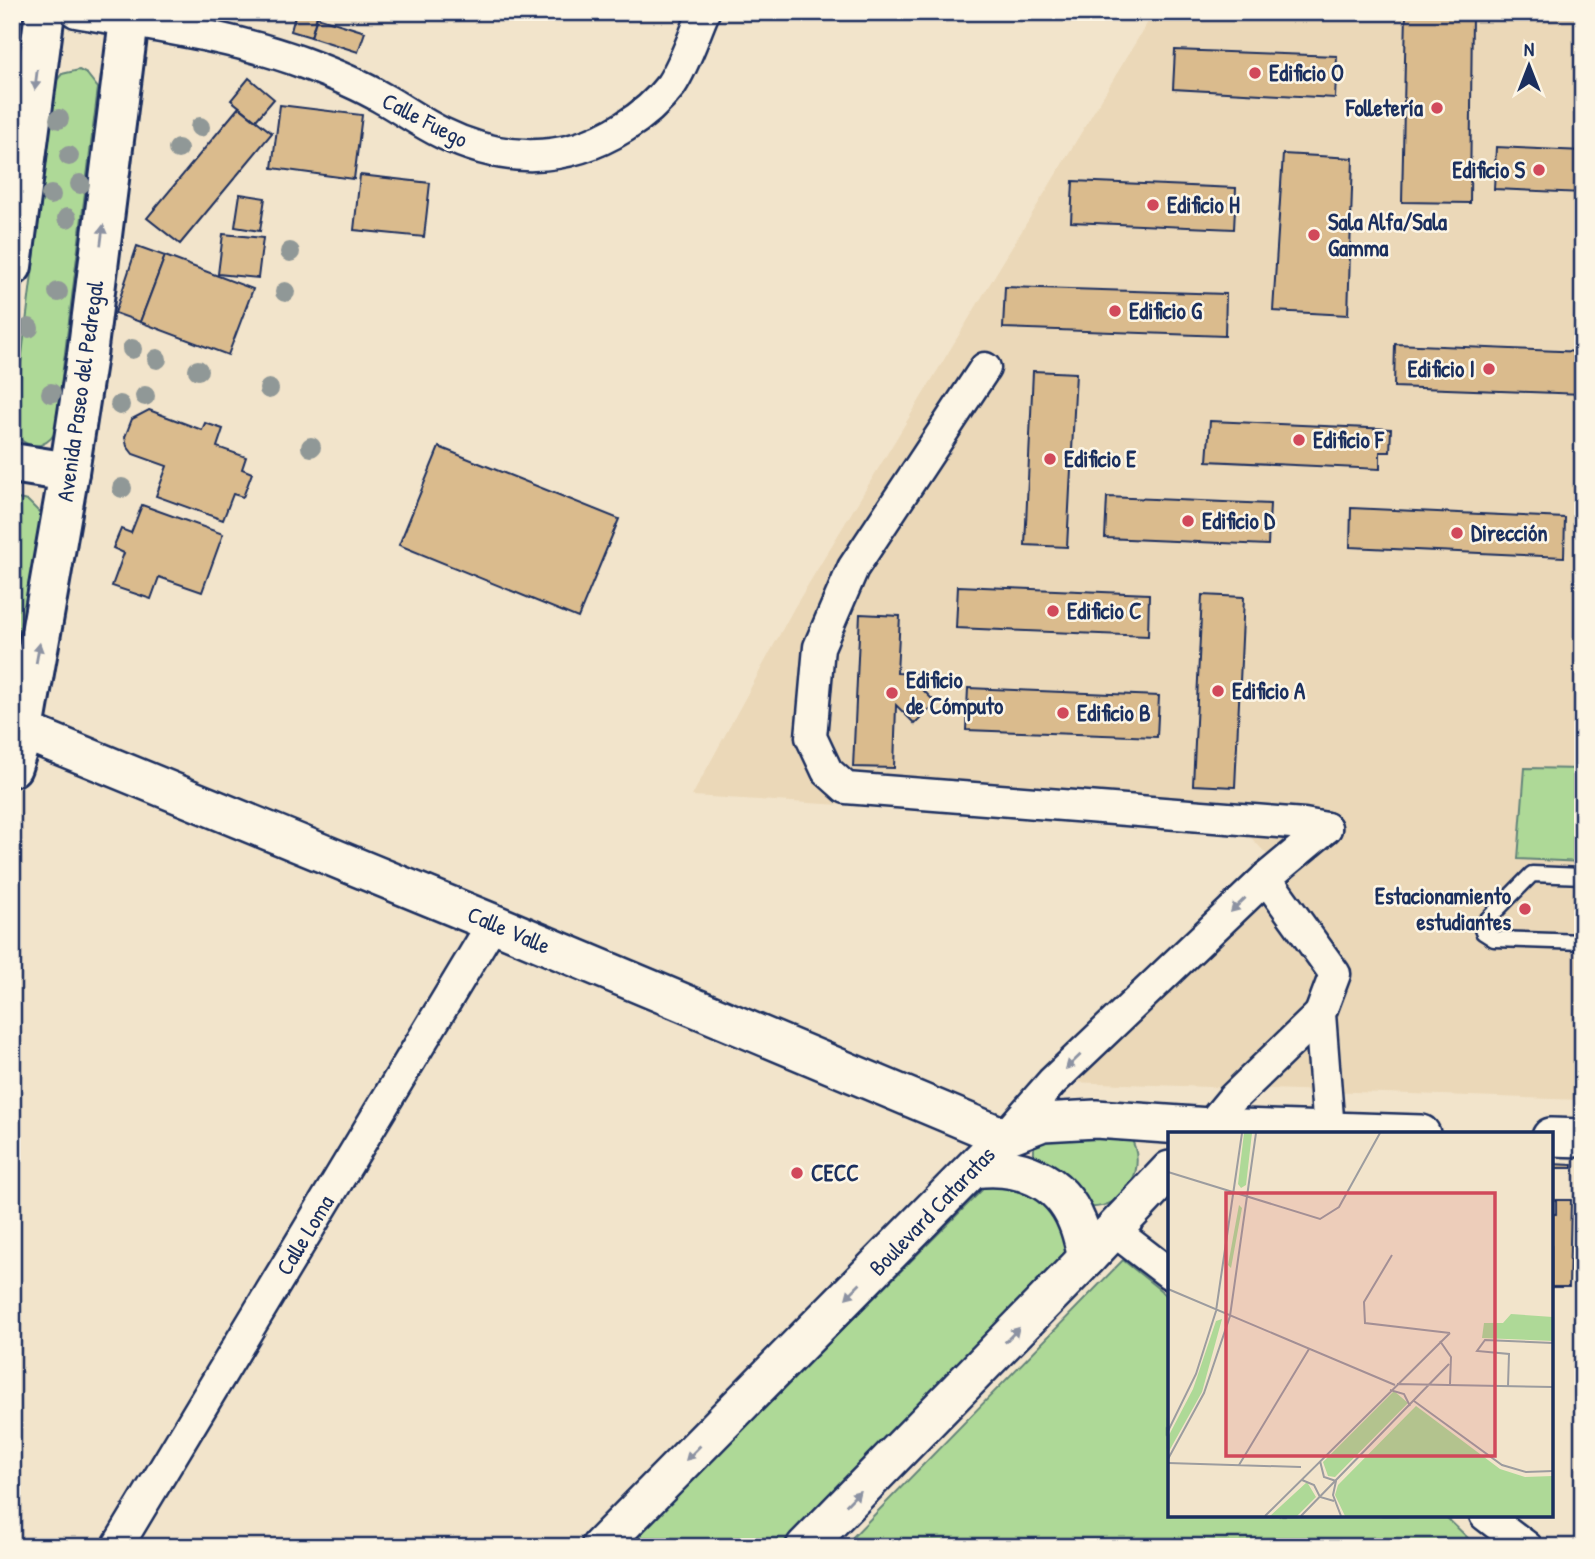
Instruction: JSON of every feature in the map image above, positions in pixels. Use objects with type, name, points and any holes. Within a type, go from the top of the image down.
[{"type":"main road","points":[[12,267],[45,12]]},
{"type":"main road","name":"Avenida Paseo del Pedregal","points":[[12,767],[69,472],[129,17]]},
{"type":"main road","points":[[12,463],[69,472]]},
{"type":"street","name":"Calle Fuego","points":[[76,12],[129,17],[270,52],[379,96],[465,143],[491,150],[535,155],[557,154],[595,144],[652,107],[672,83],[704,12]]},
{"type":"street","name":"Boulevard Cataratas","points":[[600,1547],[975,1169],[1052,1082],[1266,878],[1326,828],[1304,824],[846,788],[827,771],[811,737],[818,647],[853,568],[985,368]]},
{"type":"street","name":"Calle Valle","points":[[18,728],[493,923],[1004,1138]]},
{"type":"street","points":[[1266,878],[1335,974],[1320,1014],[1329,1131]]},
{"type":"street","name":"Calle Loma","points":[[117,1547],[493,923]]},
{"type":"street","points":[[1206,1131],[1233,1098],[1320,1014]]},
{"type":"street","points":[[1004,1138],[1043,1122],[1096,1119],[1206,1131],[1360,1132]]},
{"type":"street","points":[[1553,1137],[1583,1138]]},
{"type":"street","points":[[975,1169],[992,1166],[1027,1172],[1057,1191],[1078,1223],[1087,1258]]},
{"type":"street","points":[[805,1547],[1168,1172]]},
{"type":"street","points":[[1113,1230],[1168,1272]]},
{"type":"street","points":[[1488,1517],[1527,1547]]},
{"type":"lane","points":[[1583,876],[1532,874],[1481,926],[1483,932],[1494,939],[1583,942]]},
{"type":"shaded area","points":[[1154,12],[1583,12],[1583,1100],[1069,1082],[1287,876],[1243,829],[692,796],[794,608]]},
{"type":"green space","points":[[79,70],[87,74],[98,88],[55,433],[44,443],[32,445],[21,439],[13,427],[56,81],[62,74]]},
{"type":"green space","points":[[12,498],[28,501],[42,515],[12,673]]},
{"type":"green space","points":[[1525,768],[1583,769],[1583,862],[1518,859]]},
{"type":"green space","points":[[1129,1135],[1135,1147],[1135,1173],[1123,1194],[1113,1202],[1100,1206],[1086,1207],[1034,1159],[1034,1144],[1039,1137]]},
{"type":"green space","points":[[997,1175],[1032,1189],[1078,1243],[779,1547],[624,1547]]},
{"type":"green space","points":[[1123,1260],[1168,1296],[1168,1517],[1446,1517],[1481,1547],[843,1547]]},
{"type":"building","points":[[210,12],[264,12],[262,21]]},
{"type":"building","points":[[296,12],[318,12],[311,37],[291,31]]},
{"type":"building","name":"Folletería","points":[[1406,12],[1472,14],[1470,203],[1402,202]]},
{"type":"building","points":[[317,17],[365,32],[358,52],[311,37]]},
{"type":"building","name":"Edificio O","points":[[1175,50],[1337,56],[1335,98],[1173,89]]},
{"type":"building","points":[[249,78],[274,99],[256,120],[231,100]]},
{"type":"building","points":[[280,105],[362,115],[354,179],[272,168]]},
{"type":"building","points":[[239,107],[272,133],[180,244],[147,218]]},
{"type":"building","name":"Edificio S","points":[[1496,147],[1583,151],[1583,193],[1494,189]]},
{"type":"building","name":"Sala Alfa/Sala Gamma","points":[[1283,154],[1353,158],[1348,315],[1273,311]]},
{"type":"building","points":[[360,175],[430,183],[424,237],[354,230]]},
{"type":"building","name":"Edificio H","points":[[1073,181],[1236,188],[1234,229],[1071,222]]},
{"type":"building","points":[[240,194],[265,198],[260,231],[235,227]]},
{"type":"building","points":[[223,234],[263,238],[258,278],[218,274]]},
{"type":"building","points":[[137,246],[165,256],[140,322],[115,313]]},
{"type":"building","points":[[165,256],[253,289],[228,355],[140,322]]},
{"type":"building","name":"Edificio G","points":[[1005,287],[1226,294],[1225,336],[1003,328]]},
{"type":"building","name":"Edificio I","points":[[1395,344],[1583,352],[1583,394],[1394,387]]},
{"type":"building","name":"Edificio E","points":[[1033,371],[1076,373],[1067,547],[1025,545]]},
{"type":"building","points":[[149,410],[202,430],[205,423],[223,429],[217,447],[246,457],[242,469],[252,473],[243,497],[233,494],[223,520],[156,496],[167,466],[133,454],[125,437],[132,419]]},
{"type":"building","name":"Edificio F","points":[[1210,421],[1391,429],[1390,452],[1380,452],[1380,469],[1207,461]]},
{"type":"building","points":[[439,447],[619,519],[578,618],[399,545]]},
{"type":"building","name":"Edificio D","points":[[1107,497],[1270,504],[1268,545],[1105,538]]},
{"type":"building","points":[[142,505],[223,534],[202,592],[159,577],[151,599],[112,586],[124,553],[113,548],[121,529],[131,533]]},
{"type":"building","name":"Dirección","points":[[1351,508],[1565,518],[1564,557],[1350,547]]},
{"type":"building","name":"Edificio C","points":[[958,586],[1149,594],[1148,636],[956,628]]},
{"type":"building","name":"Edificio A","points":[[1202,595],[1244,597],[1235,787],[1193,785]]},
{"type":"building","name":"Edificio de Cómputo","points":[[860,614],[900,616],[897,673],[918,674],[917,684],[936,703],[915,724],[896,705],[894,768],[853,767]]},
{"type":"building","name":"Edificio B","points":[[968,688],[1159,696],[1157,737],[966,730]]},
{"type":"building","points":[[1553,1164],[1572,1165],[1572,1168],[1553,1168]]},
{"type":"building","points":[[1556,1200],[1571,1200],[1569,1287],[1553,1287],[1553,1214],[1556,1214]]},
{"type":"place","name":"Edificio O","points":[[1255,73]]},
{"type":"place","name":"Folletería","points":[[1437,108]]},
{"type":"place","name":"Edificio S","points":[[1539,170]]},
{"type":"place","name":"Edificio H","points":[[1153,205]]},
{"type":"place","name":"Sala Alfa/Sala Gamma","points":[[1314,235]]},
{"type":"place","name":"Edificio G","points":[[1115,311]]},
{"type":"place","name":"Edificio I","points":[[1489,369]]},
{"type":"place","name":"Edificio F","points":[[1299,440]]},
{"type":"place","name":"Edificio E","points":[[1050,459]]},
{"type":"place","name":"Edificio D","points":[[1188,521]]},
{"type":"place","name":"Dirección","points":[[1457,533]]},
{"type":"place","name":"Edificio C","points":[[1053,611]]},
{"type":"place","name":"Edificio A","points":[[1218,691]]},
{"type":"place","name":"Edificio de Cómputo","points":[[892,693]]},
{"type":"place","name":"Edificio B","points":[[1063,713]]},
{"type":"place","name":"Estacionamiento estudiantes","points":[[1525,909]]},
{"type":"place","name":"CECC","points":[[797,1173]]}]
